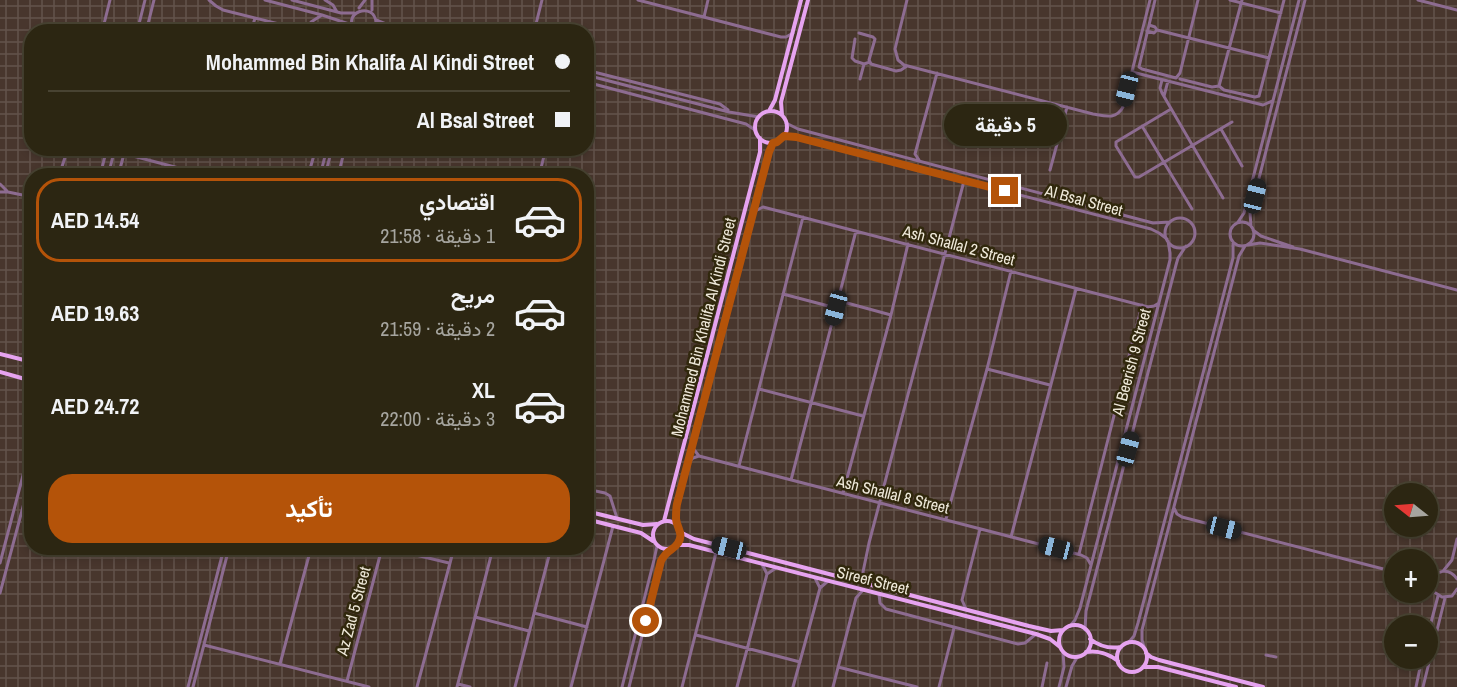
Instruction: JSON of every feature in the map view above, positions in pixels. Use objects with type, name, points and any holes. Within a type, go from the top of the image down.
[{"type":"main road","points":[[801,0],[774,103],[769,111],[756,121],[755,130],[760,138],[768,143],[777,142],[784,136],[787,127],[782,115],[781,102],[808,0]]},
{"type":"main road","points":[[769,111],[782,115]]},
{"type":"main road","name":"Mohammed Bin Khalifa Al Kindi Street","points":[[664,521],[758,162],[760,138]]},
{"type":"main road","name":"Mohammed Bin Khalifa Al Kindi Street","points":[[677,525],[677,504],[773,143]]},
{"type":"main road","points":[[0,354],[24,360]]},
{"type":"main road","points":[[0,372],[24,379]]},
{"type":"main road","points":[[594,513],[643,525],[669,521],[677,525],[680,531],[680,541],[677,545],[665,549],[640,533],[594,521]]},
{"type":"main road","points":[[653,541],[653,531],[658,524]]},
{"type":"main road","name":"Sireef Street","points":[[680,531],[694,539],[867,584],[1047,630],[1063,630]]},
{"type":"main road","name":"Sireef Street","points":[[677,545],[689,545],[1036,634],[1050,639],[1060,647]]},
{"type":"main road","points":[[1118,661],[1093,651],[1073,657],[1063,652],[1059,638],[1063,630],[1070,626],[1078,626],[1086,630],[1090,639],[1096,644],[1121,647],[1128,643],[1139,644],[1159,660],[1263,687]]},
{"type":"main road","points":[[1086,652],[1090,639]]},
{"type":"main road","points":[[1121,647],[1118,661],[1121,667],[1129,672],[1158,667],[1236,687]]},
{"type":"main road","points":[[1143,668],[1146,660],[1145,651]]},
{"type":"street","points":[[104,24],[110,0]]},
{"type":"street","points":[[139,24],[145,0]]},
{"type":"street","points":[[148,24],[154,0]]},
{"type":"street","points":[[209,0],[223,10],[279,24]]},
{"type":"street","points":[[265,0],[322,15],[343,24]]},
{"type":"street","points":[[292,0],[337,12],[364,8],[373,12]]},
{"type":"street","points":[[325,0],[333,5],[337,12]]},
{"type":"street","points":[[352,24],[351,19],[365,0]]},
{"type":"street","points":[[372,0],[376,20],[375,24]]},
{"type":"street","points":[[536,24],[542,0]]},
{"type":"street","points":[[638,0],[782,37],[793,33]]},
{"type":"street","points":[[704,17],[708,0]]},
{"type":"street","points":[[907,0],[895,45],[895,53],[901,62],[908,66],[1107,117],[1120,112],[1123,107],[1150,0]]},
{"type":"street","points":[[1155,0],[1138,67],[1263,105],[1273,100]]},
{"type":"street","points":[[1178,81],[1198,0]]},
{"type":"street","points":[[1230,0],[1281,13]]},
{"type":"street","points":[[1132,72],[1168,81],[1220,86],[1225,90],[1258,97],[1284,0]]},
{"type":"street","points":[[1128,643],[1135,634],[1144,602],[1233,258],[1230,229],[1244,213],[1299,0]]},
{"type":"street","points":[[1145,651],[1142,630],[1239,256],[1253,238],[1250,213],[1305,0]]},
{"type":"street","points":[[1418,0],[1457,10]]},
{"type":"street","points":[[1220,86],[1241,2]]},
{"type":"street","points":[[310,24],[322,15]]},
{"type":"street","points":[[253,24],[255,18]]},
{"type":"street","points":[[376,20],[386,24]]},
{"type":"street","points":[[1149,25],[1157,30],[1269,58]]},
{"type":"street","points":[[1147,31],[1154,33],[1157,30]]},
{"type":"street","points":[[859,33],[875,39],[870,62]]},
{"type":"street","points":[[782,37],[789,46]]},
{"type":"street","points":[[855,39],[852,57],[855,61],[864,64],[870,62],[895,71],[908,66]]},
{"type":"street","points":[[901,62],[901,70]]},
{"type":"street","points":[[860,79],[864,64]]},
{"type":"street","points":[[594,72],[720,104],[729,112]]},
{"type":"street","points":[[919,161],[915,154],[937,73]]},
{"type":"street","points":[[594,77],[729,112],[759,117]]},
{"type":"street","points":[[1162,80],[1160,90],[1223,198]]},
{"type":"street","points":[[1164,96],[1168,81]]},
{"type":"street","points":[[594,84],[746,124],[755,130]]},
{"type":"street","points":[[1263,105],[1269,115]]},
{"type":"street","points":[[1050,170],[1067,107]]},
{"type":"street","points":[[1171,109],[1116,141],[1122,156],[1136,177],[1232,122]]},
{"type":"street","name":"Al Bsal Street","points":[[786,123],[798,129],[1153,223],[1170,222]]},
{"type":"street","points":[[1142,126],[1192,209]]},
{"type":"street","points":[[1221,129],[1242,166]]},
{"type":"street","name":"Al Bsal Street","points":[[784,136],[796,137],[1151,229],[1167,240]]},
{"type":"street","points":[[908,158],[915,154]]},
{"type":"street","points":[[135,156],[179,168]]},
{"type":"street","points":[[328,168],[330,157]]},
{"type":"street","points":[[867,584],[863,572],[963,181]]},
{"type":"street","points":[[0,184],[8,192]]},
{"type":"street","points":[[0,192],[24,195]]},
{"type":"street","points":[[753,212],[763,207],[757,198]]},
{"type":"street","name":"Ash Shallal 2 Street","points":[[763,207],[1148,307]]},
{"type":"street","points":[[739,466],[803,217]]},
{"type":"street","points":[[1183,218],[1187,220],[1193,227],[1193,240],[1186,246],[1178,248],[1174,246],[1167,240],[1165,233],[1170,222],[1183,218]]},
{"type":"street","points":[[1238,222],[1243,222],[1261,236],[1300,249],[1457,290]]},
{"type":"street","points":[[791,480],[856,231]]},
{"type":"street","name":"Al Beerish 9 Street","points":[[1070,626],[1080,608],[1170,260],[1167,240]]},
{"type":"street","points":[[1233,243],[1238,246],[1260,243],[1300,249]]},
{"type":"street","points":[[843,494],[908,244]]},
{"type":"street","name":"Al Beerish 9 Street","points":[[1086,630],[1085,619],[1089,599],[1176,265],[1186,246]]},
{"type":"street","points":[[945,519],[987,369],[1011,271]]},
{"type":"street","points":[[1011,537],[1076,288]]},
{"type":"street","points":[[783,294],[836,308]]},
{"type":"street","points":[[847,303],[891,315]]},
{"type":"street","points":[[1148,307],[1159,303]]},
{"type":"street","points":[[1080,554],[1142,305]]},
{"type":"street","points":[[1148,307],[1155,316]]},
{"type":"street","points":[[987,369],[1050,386]]},
{"type":"street","points":[[759,390],[863,416]]},
{"type":"street","points":[[688,464],[693,458],[699,456],[692,447]]},
{"type":"street","name":"Ash Shallal 8 Street","points":[[699,456],[1080,554]]},
{"type":"street","points":[[0,563],[24,472]]},
{"type":"street","points":[[594,491],[610,496],[617,518]]},
{"type":"street","points":[[0,593],[24,503]]},
{"type":"street","points":[[1174,508],[1176,513],[1182,517],[1384,569]]},
{"type":"street","points":[[1170,522],[1182,517]]},
{"type":"street","points":[[571,687],[613,526]]},
{"type":"street","points":[[953,606],[962,600],[980,529]]},
{"type":"street","points":[[1454,575],[1452,560],[1457,539]]},
{"type":"street","points":[[622,687],[657,546]]},
{"type":"street","points":[[629,687],[661,561],[669,549]]},
{"type":"street","points":[[1080,554],[1089,554],[1094,551]]},
{"type":"street","points":[[682,687],[716,553]]},
{"type":"street","points":[[1080,554],[1090,565]]},
{"type":"street","points":[[188,687],[222,555]]},
{"type":"street","points":[[193,687],[227,555]]},
{"type":"street","points":[[280,664],[309,555]]},
{"type":"street","name":"Az Zad 5 Street","points":[[347,681],[380,555]]},
{"type":"street","points":[[415,555],[450,564]]},
{"type":"street","points":[[417,687],[452,555]]},
{"type":"street","points":[[470,687],[458,685],[491,555]]},
{"type":"street","points":[[515,687],[548,555]]},
{"type":"street","points":[[1438,574],[1452,560]]},
{"type":"street","points":[[762,564],[767,574]]},
{"type":"street","points":[[737,687],[767,574],[776,568]]},
{"type":"street","points":[[1443,571],[1448,571],[1457,579]]},
{"type":"street","points":[[855,580],[863,572]]},
{"type":"street","points":[[815,578],[820,588]]},
{"type":"street","points":[[793,687],[820,588],[828,581]]},
{"type":"street","points":[[851,587],[856,598]]},
{"type":"street","points":[[833,687],[856,598],[863,590]]},
{"type":"street","points":[[1438,596],[1445,597],[1456,592]]},
{"type":"street","points":[[879,594],[880,603],[886,609],[954,628],[1018,644],[1025,643],[1036,634]]},
{"type":"street","points":[[1423,687],[1445,597]]},
{"type":"street","points":[[962,600],[966,609]]},
{"type":"street","points":[[534,613],[587,627]]},
{"type":"street","points":[[475,616],[529,632]]},
{"type":"street","points":[[939,687],[954,628]]},
{"type":"street","points":[[696,635],[800,662]]},
{"type":"street","points":[[204,645],[369,687]]},
{"type":"street","points":[[1059,687],[1064,667],[1063,652]]},
{"type":"street","points":[[1266,655],[1276,657]]},
{"type":"street","points":[[1066,687],[1072,666],[1078,656]]},
{"type":"street","points":[[1042,687],[1047,663]]},
{"type":"street","points":[[838,667],[917,687]]},
{"type":"street","points":[[1416,687],[1420,669]]},
{"type":"shaded area","points":[[0,0],[1457,0],[1457,687],[0,687]]},
{"type":"route","points":[[646,621],[661,561],[664,554],[680,541],[681,536],[676,518],[677,504],[773,143],[784,136],[796,137],[1005,191]]}]
